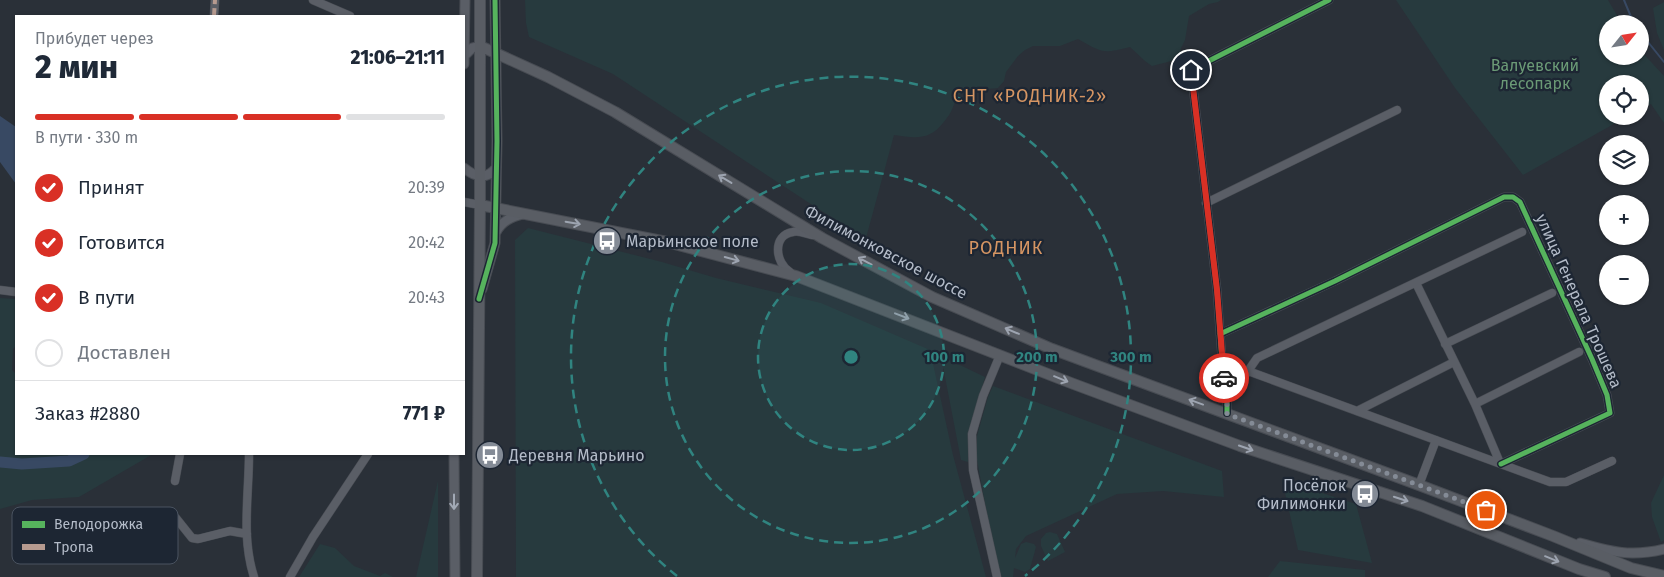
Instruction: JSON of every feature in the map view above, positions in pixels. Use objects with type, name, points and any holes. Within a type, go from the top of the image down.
[{"type":"main road","points":[[477,577],[480,0]]},
{"type":"main road","name":"Филимонковское шоссе","points":[[480,46],[548,77],[617,114],[822,238],[932,297],[1052,349],[1419,485],[1631,568],[1663,576]]},
{"type":"main road","points":[[480,205],[666,242],[796,276],[1071,383],[1240,446],[1422,506],[1579,570],[1605,577]]},
{"type":"street","points":[[214,15],[215,0]]},
{"type":"street","points":[[313,0],[348,15]]},
{"type":"street","points":[[463,14],[465,0]]},
{"type":"street","points":[[479,299],[495,243],[495,0]]},
{"type":"street","points":[[1227,414],[1227,388],[1223,374],[1191,70],[1329,0]]},
{"type":"street","points":[[465,39],[480,46]]},
{"type":"street","points":[[465,55],[472,48],[480,46]]},
{"type":"street","points":[[1206,202],[1397,110]]},
{"type":"street","points":[[465,169],[480,177],[488,175],[496,168]]},
{"type":"street","name":"улица Генерала Трошева","points":[[1220,334],[1335,281],[1504,197],[1513,197],[1520,202],[1592,359],[1607,395],[1610,413],[1501,463]]},
{"type":"street","points":[[465,202],[480,205]]},
{"type":"street","points":[[495,232],[504,221],[514,216],[525,214]]},
{"type":"street","points":[[796,276],[784,269],[780,263],[778,253],[782,236],[798,231],[822,238]]},
{"type":"street","points":[[1227,388],[1239,383],[1257,358],[1522,232]]},
{"type":"street","points":[[1416,283],[1475,404],[1501,463]]},
{"type":"street","points":[[0,290],[15,292]]},
{"type":"street","points":[[1445,344],[1552,294]]},
{"type":"street","points":[[1475,404],[1579,352]]},
{"type":"street","points":[[997,577],[973,470],[972,434],[983,396],[1000,354]]},
{"type":"street","points":[[1357,411],[1454,362]]},
{"type":"street","points":[[1248,371],[1550,482],[1566,482],[1612,461]]},
{"type":"street","points":[[1419,485],[1436,440]]},
{"type":"street","points":[[175,481],[180,455]]},
{"type":"street","points":[[250,455],[246,520],[249,556],[254,577]]},
{"type":"street","points":[[290,577],[312,537],[367,455]]},
{"type":"street","points":[[454,455],[455,577]]},
{"type":"street","points":[[178,520],[192,538],[198,539],[230,531],[247,534]]},
{"type":"street","points":[[1553,536],[1616,552],[1641,554],[1664,549]]},
{"type":"green space","points":[[525,0],[1221,0],[1209,4],[1189,16],[1185,40],[1179,59],[1152,66],[1130,47],[1114,51],[1103,51],[1078,39],[1060,46],[1033,46],[1018,56],[1006,72],[1004,81],[998,88],[972,90],[959,95],[947,117],[938,129],[932,133],[921,137],[894,135],[866,238],[820,210],[613,74],[529,37]]},
{"type":"green space","name":"Валуевский лесопарк","points":[[1396,0],[1608,0],[1617,15],[1599,15],[1599,65],[1649,65],[1649,60],[1664,76],[1664,123],[1651,104],[1649,105],[1649,75],[1599,75],[1599,125],[1612,125],[1523,175],[1455,88]]},
{"type":"green space","points":[[1664,2],[1664,50],[1657,33],[1653,8]]},
{"type":"green space","points":[[528,228],[662,262],[716,278],[821,303],[930,350],[953,455],[986,577],[516,577],[515,240]]},
{"type":"green space","points":[[0,298],[15,299],[15,347],[13,349],[12,370],[15,373],[15,455],[151,455],[79,497],[32,500],[0,509]]},
{"type":"green space","points":[[941,356],[985,377],[968,438],[968,462],[961,460]]},
{"type":"green space","points":[[993,386],[1222,471],[1224,497],[1163,491],[1117,494],[1026,536],[1016,549],[1015,558],[1021,544],[1026,542],[1034,544],[1036,547],[1030,569],[1025,572],[1014,568],[1013,577],[1002,577],[995,557],[977,460],[977,436]]},
{"type":"green space","points":[[1664,475],[1664,540],[1661,542],[1652,517],[1651,503]]},
{"type":"green space","points":[[1282,480],[1356,504],[1372,563],[1298,550]]},
{"type":"green space","points":[[438,481],[438,577],[416,577]]},
{"type":"green space","points":[[1046,533],[1057,534],[1065,552],[1048,561],[1041,546],[1041,539]]},
{"type":"green space","points":[[320,544],[335,548],[354,566],[380,576],[385,573],[393,577],[299,577]]},
{"type":"green space","points":[[1280,561],[1365,570],[1365,577],[1268,577]]},
{"type":"water","points":[[0,116],[15,126],[15,183],[0,162]]},
{"type":"waterway","points":[[1624,0],[1630,15]]},
{"type":"waterway","points":[[1649,43],[1664,62]]},
{"type":"waterway","points":[[0,462],[22,464],[69,461],[82,455]]},
{"type":"marked path","points":[[214,15],[215,0]]},
{"type":"cycle path","points":[[479,299],[495,243],[497,141],[495,0]]},
{"type":"cycle path","points":[[1227,413],[1227,388],[1223,374],[1217,290],[1191,70],[1329,0]]},
{"type":"cycle path","points":[[1220,334],[1335,281],[1504,197],[1513,197],[1520,202],[1592,359],[1607,395],[1610,413],[1501,464]]},
{"type":"way so far","points":[[1224,378],[1227,388],[1227,414],[1486,510]]},
{"type":"place","name":"Марьинское поле","points":[[607,241]]},
{"type":"place","name":"Деревня Марьино","points":[[490,455]]},
{"type":"place","name":"Посёлок Филимонки","points":[[1365,494]]},
{"type":"district","name":"СНТ «РОДНИК-2»","points":[[1030,96]]},
{"type":"district","name":"РОДНИК","points":[[1006,248]]},
{"type":"route","points":[[1191,70],[1217,290],[1224,378]]}]
